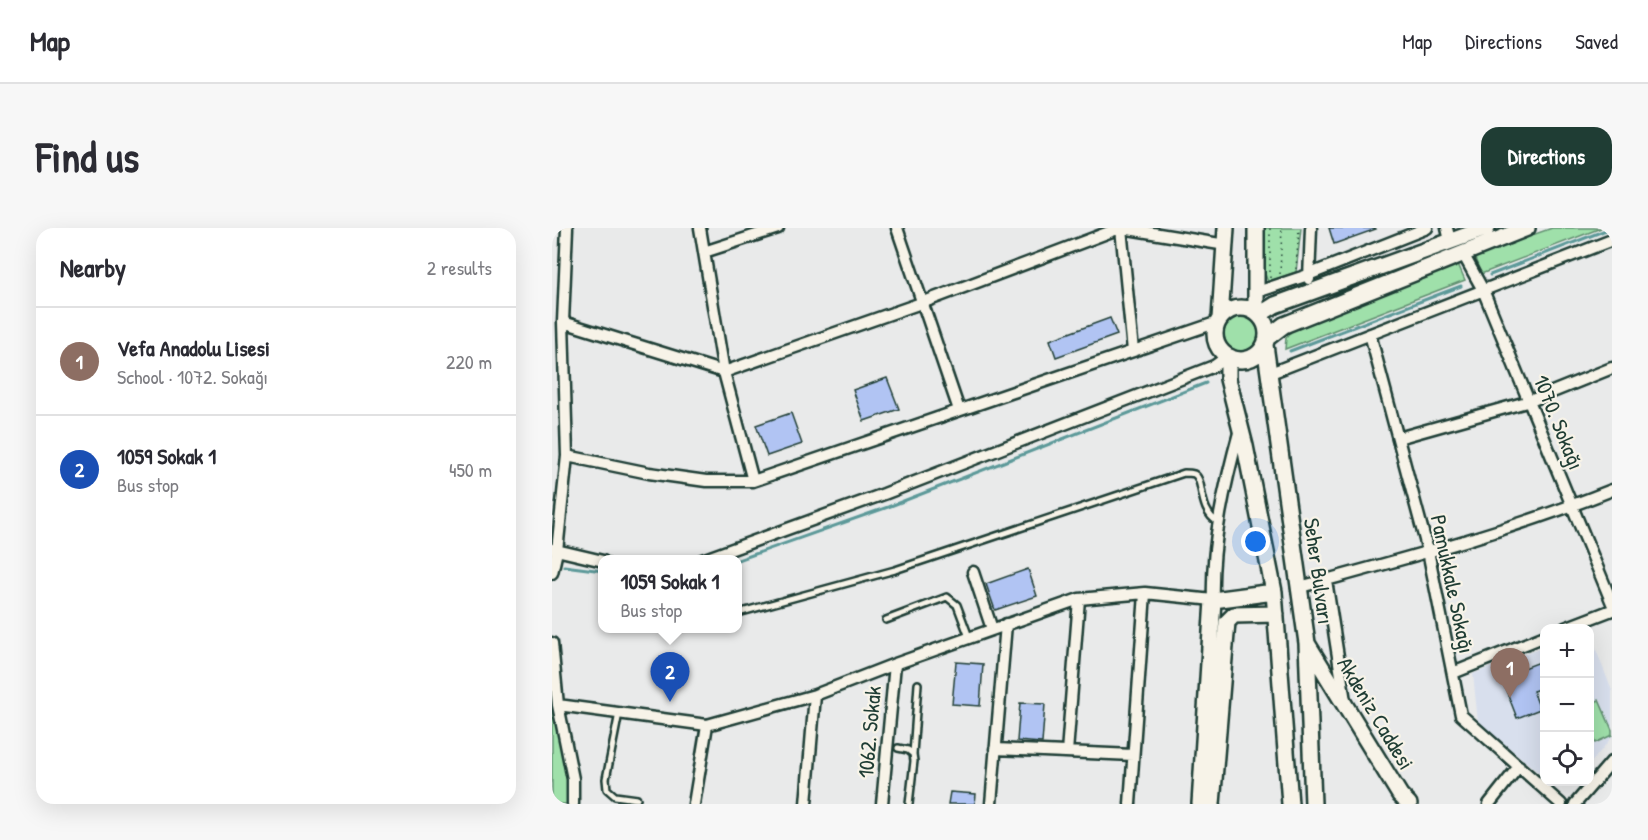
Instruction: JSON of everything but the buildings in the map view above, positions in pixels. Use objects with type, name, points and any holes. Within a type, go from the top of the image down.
[{"type":"main road","points":[[1226,228],[1219,320],[1216,329],[1217,344],[1229,356],[1240,360],[1248,359],[1260,351],[1284,325],[1462,252],[1527,228]]},
{"type":"main road","points":[[1256,228],[1258,314]]},
{"type":"main road","points":[[1258,314],[1275,305],[1309,294],[1449,235],[1486,228]]},
{"type":"main road","points":[[1219,320],[1235,308],[1250,309],[1258,314],[1266,324],[1266,342]]},
{"type":"main road","name":"Seher Bulvarı","points":[[1266,342],[1268,374],[1307,643],[1313,804]]},
{"type":"main road","points":[[1229,356],[1228,379],[1274,592],[1290,804]]},
{"type":"main road","points":[[1200,804],[1213,600],[1274,592]]},
{"type":"main road","points":[[1212,804],[1227,622],[1234,615],[1276,614]]},
{"type":"main road","name":"Akdeniz Caddesi","points":[[1307,643],[1400,795],[1409,804]]},
{"type":"street","points":[[552,573],[567,456],[563,322],[567,228]]},
{"type":"street","points":[[700,228],[724,372],[753,481]]},
{"type":"street","points":[[704,252],[778,228]]},
{"type":"street","points":[[897,228],[960,410]]},
{"type":"street","points":[[563,322],[724,372],[924,302],[1121,228],[1226,245]]},
{"type":"street","points":[[1121,228],[1133,351]]},
{"type":"street","points":[[1309,294],[1311,228]]},
{"type":"street","points":[[1257,292],[1308,275],[1427,228]]},
{"type":"street","points":[[1268,374],[1612,240]]},
{"type":"street","name":"1070. Sokağı","points":[[1462,252],[1483,290],[1612,603]]},
{"type":"street","points":[[567,456],[649,473],[706,481],[753,481],[1219,320]]},
{"type":"street","name":"Pamukkale Sokağı","points":[[1370,334],[1428,551],[1461,715],[1561,804]]},
{"type":"street","points":[[716,555],[884,494],[1214,366],[1229,356]]},
{"type":"street","points":[[1398,438],[1530,401],[1612,368]]},
{"type":"street","points":[[558,705],[707,725],[815,695],[1079,599],[1145,593],[1213,600],[1213,569],[1219,523],[1240,428]]},
{"type":"street","points":[[1298,588],[1428,551],[1572,506],[1612,490]]},
{"type":"street","points":[[554,550],[598,560]]},
{"type":"street","points":[[974,572],[992,629]]},
{"type":"street","points":[[1326,580],[1346,707]]},
{"type":"street","points":[[1130,804],[1145,593]]},
{"type":"street","points":[[1067,752],[1079,599]]},
{"type":"street","points":[[1575,624],[1612,610]]},
{"type":"street","points":[[991,804],[1006,624]]},
{"type":"street","points":[[1453,673],[1540,638]]},
{"type":"street","points":[[552,643],[558,705],[573,779],[573,804]]},
{"type":"street","name":"1062. Sokak","points":[[882,804],[895,664]]},
{"type":"street","points":[[806,804],[815,695]]},
{"type":"street","points":[[694,804],[707,725]]},
{"type":"street","points":[[995,749],[1133,755]]},
{"type":"street","points":[[1575,804],[1612,761]]},
{"type":"street","points":[[1490,804],[1519,766]]},
{"type":"lane","points":[[742,612],[895,570],[1184,472],[1194,474],[1199,479],[1206,510],[1212,519],[1219,523]]},
{"type":"lane","points":[[886,620],[947,597],[957,605],[969,638]]},
{"type":"lane","points":[[909,804],[918,684]]},
{"type":"lane","points":[[619,713],[608,768],[607,789],[615,796],[638,799]]},
{"type":"lane","points":[[898,748],[908,750],[913,754]]},
{"type":"path","points":[[1269,228],[1269,278]]},
{"type":"path","points":[[1282,228],[1280,275],[1288,273]]},
{"type":"path","points":[[1296,271],[1299,228]]},
{"type":"shaded area","points":[[1594,644],[1612,691],[1612,737],[1594,759]]},
{"type":"shaded area","points":[[1540,649],[1540,774],[1478,722],[1473,674]]},
{"type":"green space","points":[[1265,228],[1301,228],[1296,272],[1268,282],[1265,274]]},
{"type":"green space","points":[[1552,228],[1601,228],[1481,274],[1474,256]]},
{"type":"green space","points":[[1458,264],[1465,280],[1285,349],[1286,338],[1293,329]]},
{"type":"green space","points":[[1241,317],[1253,322],[1258,334],[1253,346],[1241,351],[1229,346],[1224,334],[1229,322]]},
{"type":"green space","points":[[552,651],[574,804],[552,804]]},
{"type":"green space","points":[[1599,700],[1612,730],[1612,735],[1595,743],[1594,740],[1594,702]]},
{"type":"waterway","points":[[1490,275],[1611,228]]},
{"type":"waterway","points":[[1290,351],[1461,286]]},
{"type":"waterway","points":[[742,559],[888,507],[1206,383]]},
{"type":"waterway","points":[[564,566],[598,570]]},
{"type":"place","name":"Vefa Anadolu Lisesi","points":[[1510,698]]},
{"type":"place","name":"1059 Sokak 1","points":[[670,702]]}]
